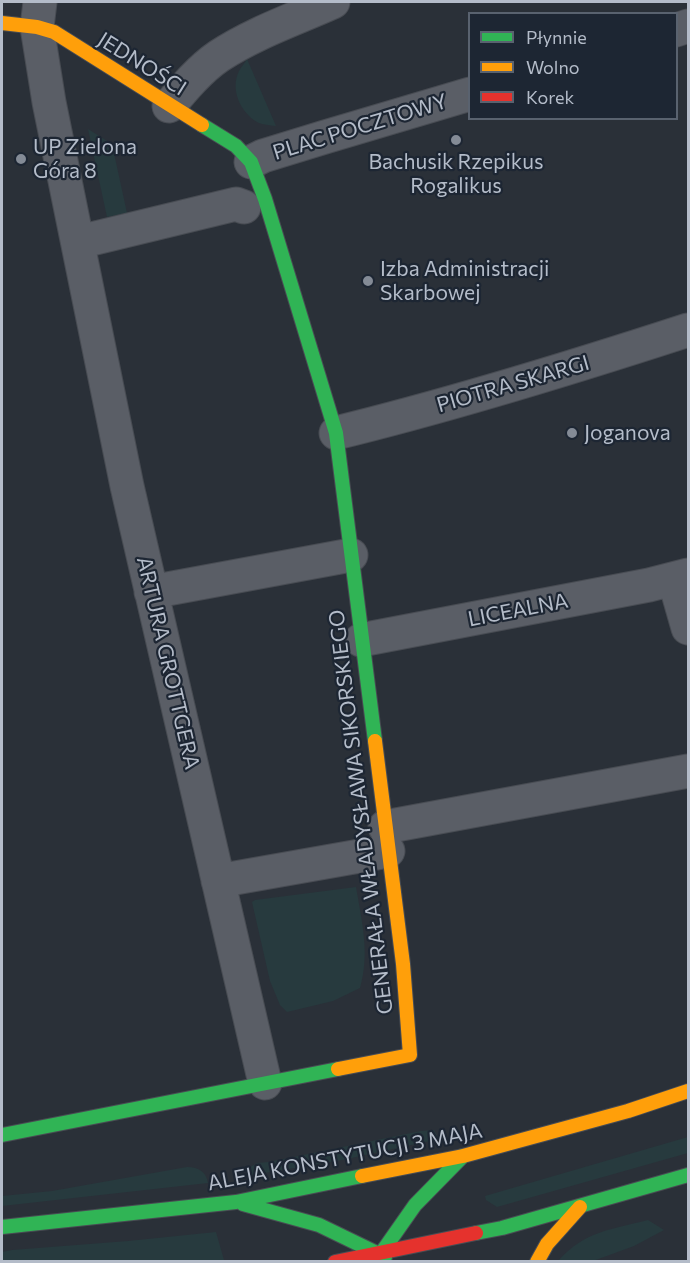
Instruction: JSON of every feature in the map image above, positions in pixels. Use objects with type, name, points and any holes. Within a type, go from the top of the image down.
[{"type":"street","points":[[169,106],[190,82],[218,57],[255,36],[333,2]]},
{"type":"street","points":[[38,14],[49,102],[79,242],[236,204],[244,207]]},
{"type":"street","name":"JEDNOŚCI","points":[[2,23],[38,14],[54,32],[236,146],[251,162]]},
{"type":"street","name":"PLAC POCZTOWY","points":[[251,162],[263,156],[468,95]]},
{"type":"street","name":"GENERAŁA WŁADYSŁAWA SIKORSKIEGO","points":[[2,1135],[410,1055],[403,964],[336,433],[265,199],[251,162]]},
{"type":"street","name":"ARTURA GROTTGERA","points":[[79,242],[127,486],[265,1083]]},
{"type":"street","name":"PIOTRA SKARGI","points":[[336,433],[479,396],[580,366],[688,330]]},
{"type":"street","points":[[152,596],[351,555]]},
{"type":"street","name":"LICEALNA","points":[[361,640],[681,577],[688,628]]},
{"type":"street","points":[[218,882],[387,839],[688,771]]},
{"type":"street","name":"ALEJA KONSTYTUCJI 3 MAJA","points":[[2,1227],[236,1202],[464,1156],[628,1111],[688,1091]]},
{"type":"street","points":[[382,1259],[415,1205],[464,1156]]},
{"type":"street","points":[[335,1262],[382,1259],[580,1208],[688,1175]]},
{"type":"street","points":[[236,1202],[319,1225],[382,1259]]},
{"type":"street","points":[[537,1262],[548,1244],[580,1208]]},
{"type":"green space","points":[[247,59],[276,126],[257,122],[251,118],[238,100],[236,78]]},
{"type":"green space","points":[[88,129],[112,144],[127,213],[107,217]]},
{"type":"green space","points":[[356,887],[365,950],[360,988],[333,1001],[287,1012],[280,1005],[270,981],[252,902]]},
{"type":"green space","points":[[434,1130],[439,1139],[342,1160],[247,1176],[247,1169],[257,1163]]},
{"type":"green space","points":[[688,1137],[688,1153],[497,1207],[486,1200],[485,1196]]},
{"type":"green space","points":[[187,1167],[201,1171],[208,1183],[2,1206],[2,1196],[52,1191]]},
{"type":"green space","points":[[648,1220],[664,1230],[634,1246],[593,1261],[558,1261],[589,1237]]},
{"type":"green space","points":[[216,1232],[224,1260],[2,1261],[2,1252],[12,1250]]},
{"type":"traffic: fast","points":[[202,125],[236,146],[251,162],[265,199],[336,433],[375,741]]},
{"type":"traffic: fast","points":[[2,1135],[338,1069]]},
{"type":"traffic: fast","points":[[375,1262],[415,1205],[463,1156]]},
{"type":"traffic: fast","points":[[476,1233],[502,1228],[688,1175]]},
{"type":"traffic: fast","points":[[2,1227],[236,1202],[362,1176]]},
{"type":"traffic: fast","points":[[243,1204],[319,1225],[385,1257]]},
{"type":"traffic: slow","points":[[2,23],[37,27],[54,32],[202,125]]},
{"type":"traffic: slow","points":[[338,1069],[410,1055],[403,964],[375,741]]},
{"type":"traffic: slow","points":[[362,1176],[463,1156],[628,1111],[688,1091]]},
{"type":"traffic: slow","points":[[537,1262],[547,1244],[580,1207]]},
{"type":"traffic: jam","points":[[335,1262],[476,1233]]},
{"type":"place","name":"Bachusik Rzepikus Rogalikus","points":[[456,140]]},
{"type":"place","name":"UP Zielona Góra 8","points":[[21,159]]},
{"type":"place","name":"Izba Administracji Skarbowej","points":[[368,281]]},
{"type":"place","name":"Joganova","points":[[572,433]]}]
